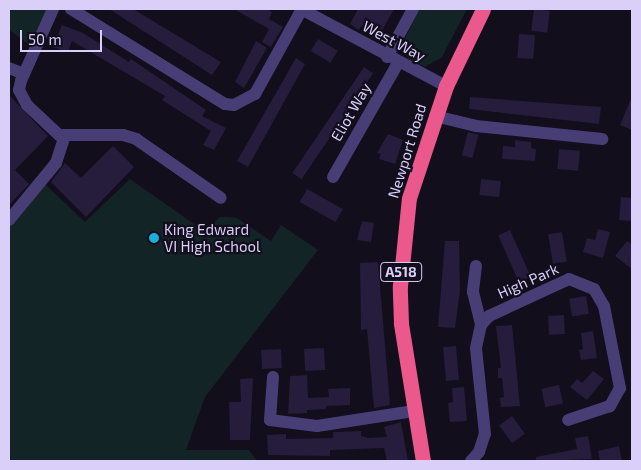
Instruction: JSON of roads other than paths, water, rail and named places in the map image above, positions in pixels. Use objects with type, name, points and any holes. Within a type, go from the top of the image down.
[{"type":"highway","name":"Newport Road","points":[[423,461],[401,323],[400,286],[409,198],[446,86],[483,9]]},
{"type":"street","points":[[53,9],[24,74],[19,90],[21,98],[59,135],[123,135],[136,138],[221,198]]},
{"type":"street","points":[[72,9],[225,104],[234,105],[255,94],[302,9]]},
{"type":"street","name":"West Way","points":[[302,9],[392,60],[446,86]]},
{"type":"street","name":"Eliot Way","points":[[333,177],[392,60],[413,9]]},
{"type":"street","points":[[9,68],[24,74]]},
{"type":"street","points":[[435,116],[476,126],[602,140]]},
{"type":"street","points":[[9,220],[56,163],[65,136]]},
{"type":"street","points":[[471,461],[479,452],[485,434],[476,348],[480,325],[472,292],[476,266]]},
{"type":"street","name":"High Park","points":[[480,325],[489,316],[569,279],[594,289],[604,306],[620,388],[610,406],[568,420]]},
{"type":"street","points":[[273,377],[270,420],[317,426],[414,412]]},
{"type":"place","name":"King Edward VI High School","points":[[154,238]]}]
